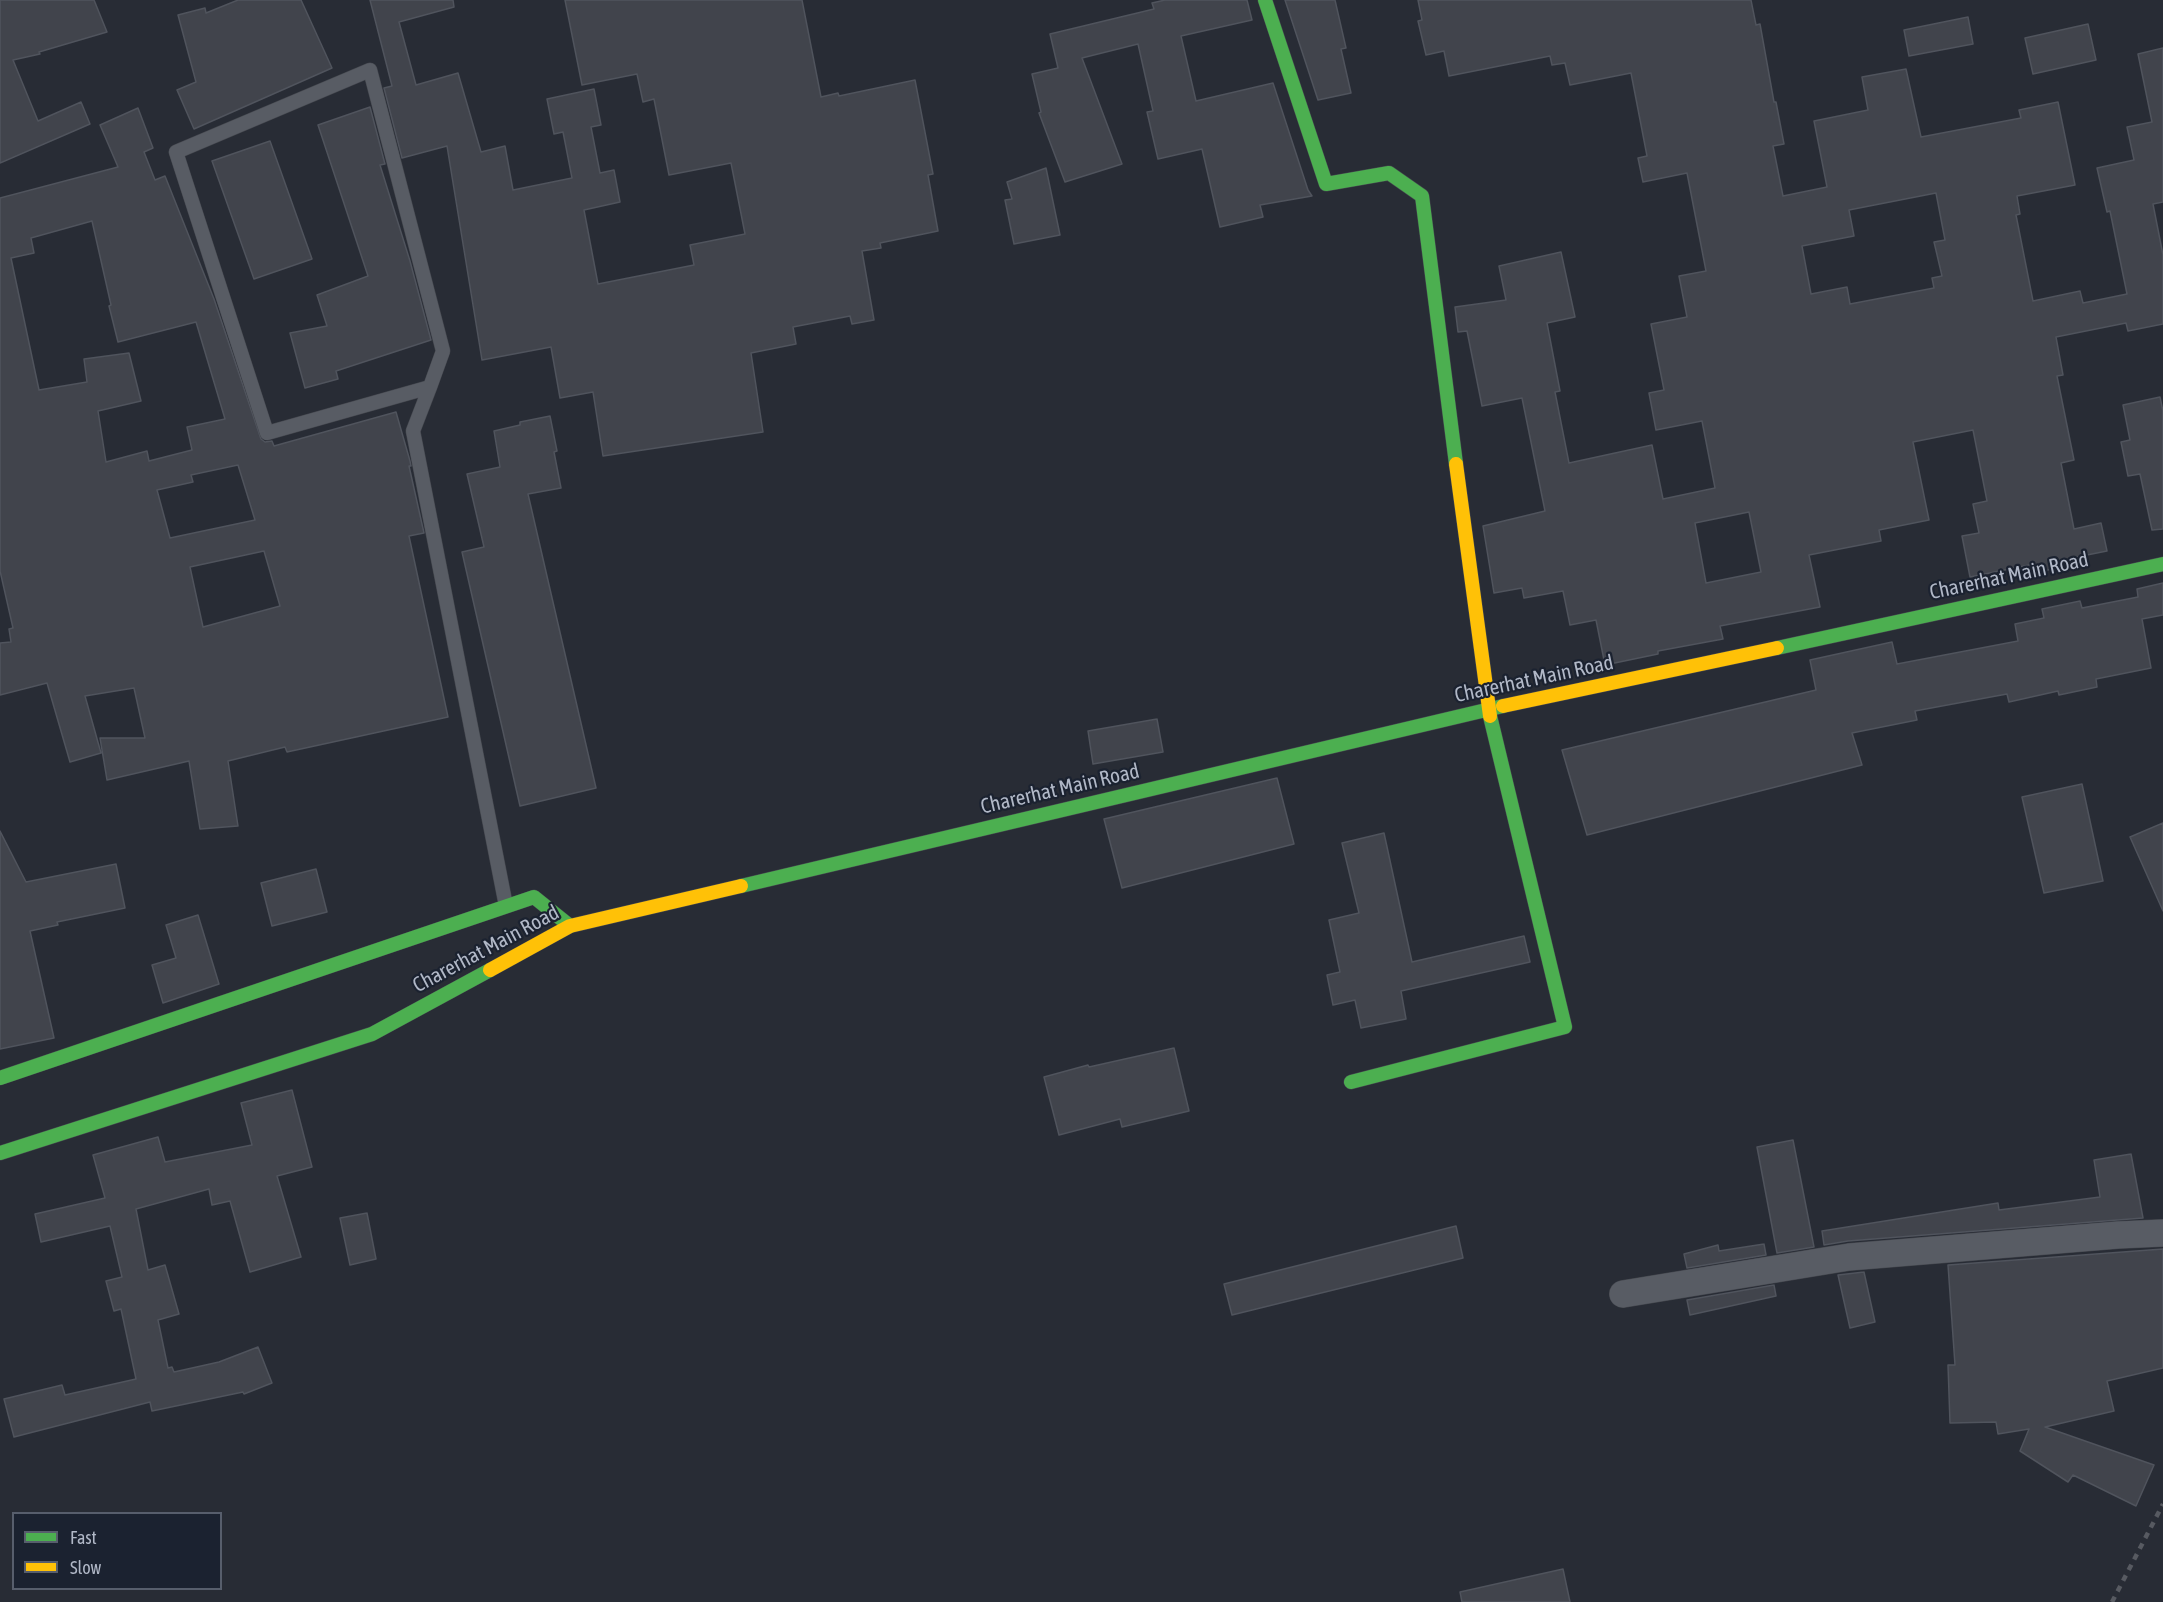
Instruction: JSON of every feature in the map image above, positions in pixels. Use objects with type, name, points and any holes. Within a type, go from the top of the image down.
[{"type":"street","points":[[1265,0],[1326,184],[1389,173],[1422,196],[1488,709],[1565,1027],[1352,1082]]},
{"type":"street","name":"Charerhat Main Road","points":[[0,1153],[372,1034],[570,926],[1488,709],[2163,564]]},
{"type":"street","points":[[0,1078],[534,897],[570,926]]},
{"type":"street","points":[[1623,1294],[1849,1257],[2163,1233]]},
{"type":"lane","points":[[430,387],[267,434],[176,152],[370,70],[443,351],[430,387],[413,431],[506,906]]},
{"type":"building","points":[[0,0],[94,0],[107,32],[39,52],[40,54],[13,60],[38,121],[81,102],[90,124],[0,163]]},
{"type":"building","points":[[238,0],[301,0],[332,68],[194,129],[177,90],[196,82],[178,15],[205,8],[206,13]]},
{"type":"building","points":[[370,0],[453,0],[454,7],[399,22],[416,85],[458,73],[481,152],[505,146],[513,190],[572,178],[563,132],[554,134],[547,99],[594,89],[601,125],[591,127],[600,173],[614,170],[620,202],[584,210],[598,284],[694,265],[690,245],[745,234],[731,163],[669,175],[654,99],[643,102],[637,74],[582,85],[565,0],[802,0],[821,97],[838,93],[839,96],[915,80],[933,174],[928,175],[938,231],[880,243],[881,248],[862,251],[874,320],[852,324],[850,316],[793,327],[796,344],[751,353],[763,432],[603,456],[593,392],[560,398],[551,347],[482,360],[447,146],[402,158],[384,88],[392,86]]},
{"type":"building","points":[[1165,0],[1247,0],[1252,20],[1181,36],[1196,101],[1273,83],[1308,190],[1312,196],[1260,205],[1263,217],[1220,227],[1202,149],[1158,159],[1147,112],[1153,111],[1138,44],[1082,58],[1122,164],[1065,182],[1039,113],[1041,112],[1032,74],[1058,68],[1050,34],[1154,9],[1152,3]]},
{"type":"building","points":[[1285,0],[1335,0],[1346,48],[1341,49],[1351,93],[1318,100]]},
{"type":"building","points":[[1418,0],[1751,0],[1756,25],[1760,24],[1784,144],[1773,146],[1783,196],[1827,187],[1814,121],[1868,110],[1862,77],[1906,69],[1921,137],[2021,118],[2019,110],[2058,102],[2075,185],[2017,196],[2020,214],[2016,215],[2033,301],[2080,291],[2083,303],[2127,294],[2110,211],[2107,212],[2097,168],[2134,160],[2127,127],[2152,122],[2138,54],[2163,48],[2163,202],[2153,204],[2163,255],[2163,324],[2128,331],[2126,323],[2056,337],[2063,375],[2057,376],[2074,460],[2061,463],[2074,529],[2101,523],[2107,551],[2072,558],[2073,564],[2035,573],[2034,564],[1970,577],[1962,536],[1979,533],[1973,504],[1987,501],[1973,430],[1913,442],[1929,520],[1879,530],[1881,541],[1809,555],[1820,607],[1720,626],[1723,639],[1658,651],[1658,654],[1605,665],[1596,620],[1570,625],[1563,591],[1524,598],[1522,588],[1494,593],[1483,526],[1545,511],[1522,398],[1482,406],[1467,331],[1458,332],[1455,307],[1506,300],[1499,266],[1561,252],[1575,317],[1547,323],[1560,391],[1555,392],[1569,463],[1652,445],[1663,499],[1715,488],[1702,421],[1656,430],[1649,393],[1664,390],[1651,324],[1687,317],[1679,276],[1706,271],[1687,173],[1643,182],[1638,158],[1647,156],[1631,73],[1570,85],[1565,63],[1552,65],[1550,56],[1449,76],[1444,51],[1426,55],[1418,21],[1422,20]],"holes":[[[1936,193],[1945,240],[1934,242],[1942,276],[1932,278],[1934,288],[1850,304],[1847,287],[1811,294],[1802,246],[1854,236],[1849,210]],[[1749,512],[1761,572],[1706,583],[1695,523]]]},
{"type":"building","points":[[1968,17],[1973,44],[1909,56],[1904,30]]},
{"type":"building","points":[[2088,24],[2096,60],[2033,74],[2025,38]]},
{"type":"building","points":[[370,107],[385,164],[380,165],[410,261],[431,340],[336,371],[338,379],[305,388],[290,333],[327,326],[317,295],[368,276],[318,125]]},
{"type":"building","points":[[138,108],[153,148],[144,152],[155,180],[165,176],[214,299],[261,439],[265,442],[272,441],[274,446],[396,412],[411,466],[409,466],[424,533],[409,536],[448,717],[287,752],[285,747],[228,761],[238,826],[200,829],[189,761],[107,780],[100,738],[145,738],[134,688],[85,696],[101,753],[70,762],[47,683],[0,695],[0,643],[11,642],[9,629],[13,628],[0,571],[0,198],[118,167],[100,125]],"holes":[[[92,221],[118,342],[196,322],[225,419],[187,427],[192,450],[149,461],[147,451],[106,462],[98,411],[141,401],[129,353],[84,359],[87,382],[39,390],[11,258],[34,253],[31,238]],[[238,465],[255,520],[170,538],[157,490],[193,482],[191,475]],[[264,551],[280,606],[203,627],[190,567]]]},
{"type":"building","points":[[270,141],[312,259],[254,279],[212,161]]},
{"type":"building","points":[[1046,168],[1060,235],[1014,244],[1005,200],[1012,199],[1007,182]]},
{"type":"building","points":[[2160,397],[2163,411],[2163,529],[2152,530],[2140,474],[2128,476],[2121,442],[2130,440],[2123,405]]},
{"type":"building","points":[[550,416],[561,488],[528,494],[596,788],[520,806],[462,552],[484,547],[467,474],[500,467],[494,431],[520,425],[520,422]]},
{"type":"building","points":[[2163,583],[2163,615],[2142,619],[2151,668],[2096,679],[2097,687],[2059,695],[2058,691],[2009,702],[2007,694],[1915,711],[1917,720],[1852,733],[1862,765],[1587,835],[1562,750],[1816,690],[1810,660],[1892,642],[1897,664],[2018,641],[2015,624],[2044,618],[2042,609],[2080,601],[2082,608],[2138,597],[2137,589]]},
{"type":"building","points":[[1157,719],[1163,752],[1093,764],[1088,731]]},
{"type":"building","points":[[1277,778],[1294,844],[1122,888],[1104,819]]},
{"type":"building","points":[[2082,784],[2103,881],[2044,893],[2022,797]]},
{"type":"building","points":[[2163,823],[2163,911],[2130,837]]},
{"type":"building","points":[[0,831],[26,882],[116,864],[125,908],[57,922],[58,925],[30,931],[54,1038],[0,1049]]},
{"type":"building","points":[[1384,833],[1412,962],[1524,936],[1530,962],[1401,991],[1406,1019],[1361,1028],[1355,1000],[1333,1005],[1327,975],[1340,972],[1329,920],[1359,913],[1342,843]]},
{"type":"building","points":[[316,869],[327,912],[272,926],[261,883]]},
{"type":"building","points":[[198,915],[219,984],[163,1003],[152,965],[176,958],[166,925]]},
{"type":"building","points":[[1174,1048],[1189,1111],[1122,1127],[1120,1119],[1059,1135],[1044,1077],[1088,1065],[1089,1067]]},
{"type":"building","points":[[292,1090],[312,1167],[277,1176],[301,1257],[250,1272],[230,1201],[212,1205],[209,1189],[136,1209],[148,1270],[165,1265],[179,1314],[158,1320],[168,1368],[172,1367],[174,1372],[219,1362],[258,1347],[272,1383],[244,1394],[243,1392],[152,1411],[150,1402],[14,1437],[4,1399],[62,1385],[65,1395],[136,1379],[121,1309],[114,1311],[106,1281],[122,1277],[110,1226],[41,1242],[35,1214],[105,1198],[93,1155],[158,1137],[165,1162],[252,1145],[241,1103]]},
{"type":"building","points":[[1793,1140],[1814,1247],[1777,1253],[1757,1147]]},
{"type":"building","points":[[2131,1154],[2143,1218],[1848,1241],[1824,1245],[1822,1231],[1998,1203],[1999,1210],[2100,1197],[2094,1160]]},
{"type":"building","points":[[367,1213],[376,1259],[350,1265],[340,1218]]},
{"type":"building","points":[[1456,1226],[1463,1258],[1232,1315],[1224,1284]]},
{"type":"building","points":[[1764,1244],[1766,1255],[1687,1268],[1684,1254],[1718,1245],[1719,1251]]},
{"type":"building","points":[[2163,1249],[2163,1368],[2107,1381],[2114,1411],[2045,1427],[2154,1465],[2136,1506],[2073,1475],[2068,1482],[2020,1451],[2029,1429],[1998,1434],[1996,1422],[1950,1423],[1948,1365],[1955,1365],[1948,1265]]},
{"type":"building","points":[[1864,1272],[1875,1322],[1850,1328],[1838,1275]]},
{"type":"building","points":[[1774,1285],[1776,1296],[1690,1315],[1687,1300]]},
{"type":"building","points":[[1563,1569],[1570,1602],[1462,1602],[1460,1592]]},
{"type":"railway","points":[[2112,1602],[2163,1504]]},
{"type":"traffic: fast","points":[[1265,0],[1326,184],[1389,173],[1422,196],[1456,464]]},
{"type":"traffic: fast","points":[[1777,648],[2163,564]]},
{"type":"traffic: fast","points":[[741,886],[1503,706]]},
{"type":"traffic: fast","points":[[1351,1082],[1565,1027],[1490,716]]},
{"type":"traffic: fast","points":[[0,1078],[534,897],[570,926]]},
{"type":"traffic: fast","points":[[0,1153],[372,1034],[490,970]]},
{"type":"traffic: slow","points":[[1456,464],[1490,716]]},
{"type":"traffic: slow","points":[[1503,706],[1777,648]]},
{"type":"traffic: slow","points":[[490,970],[570,926],[741,886]]}]
